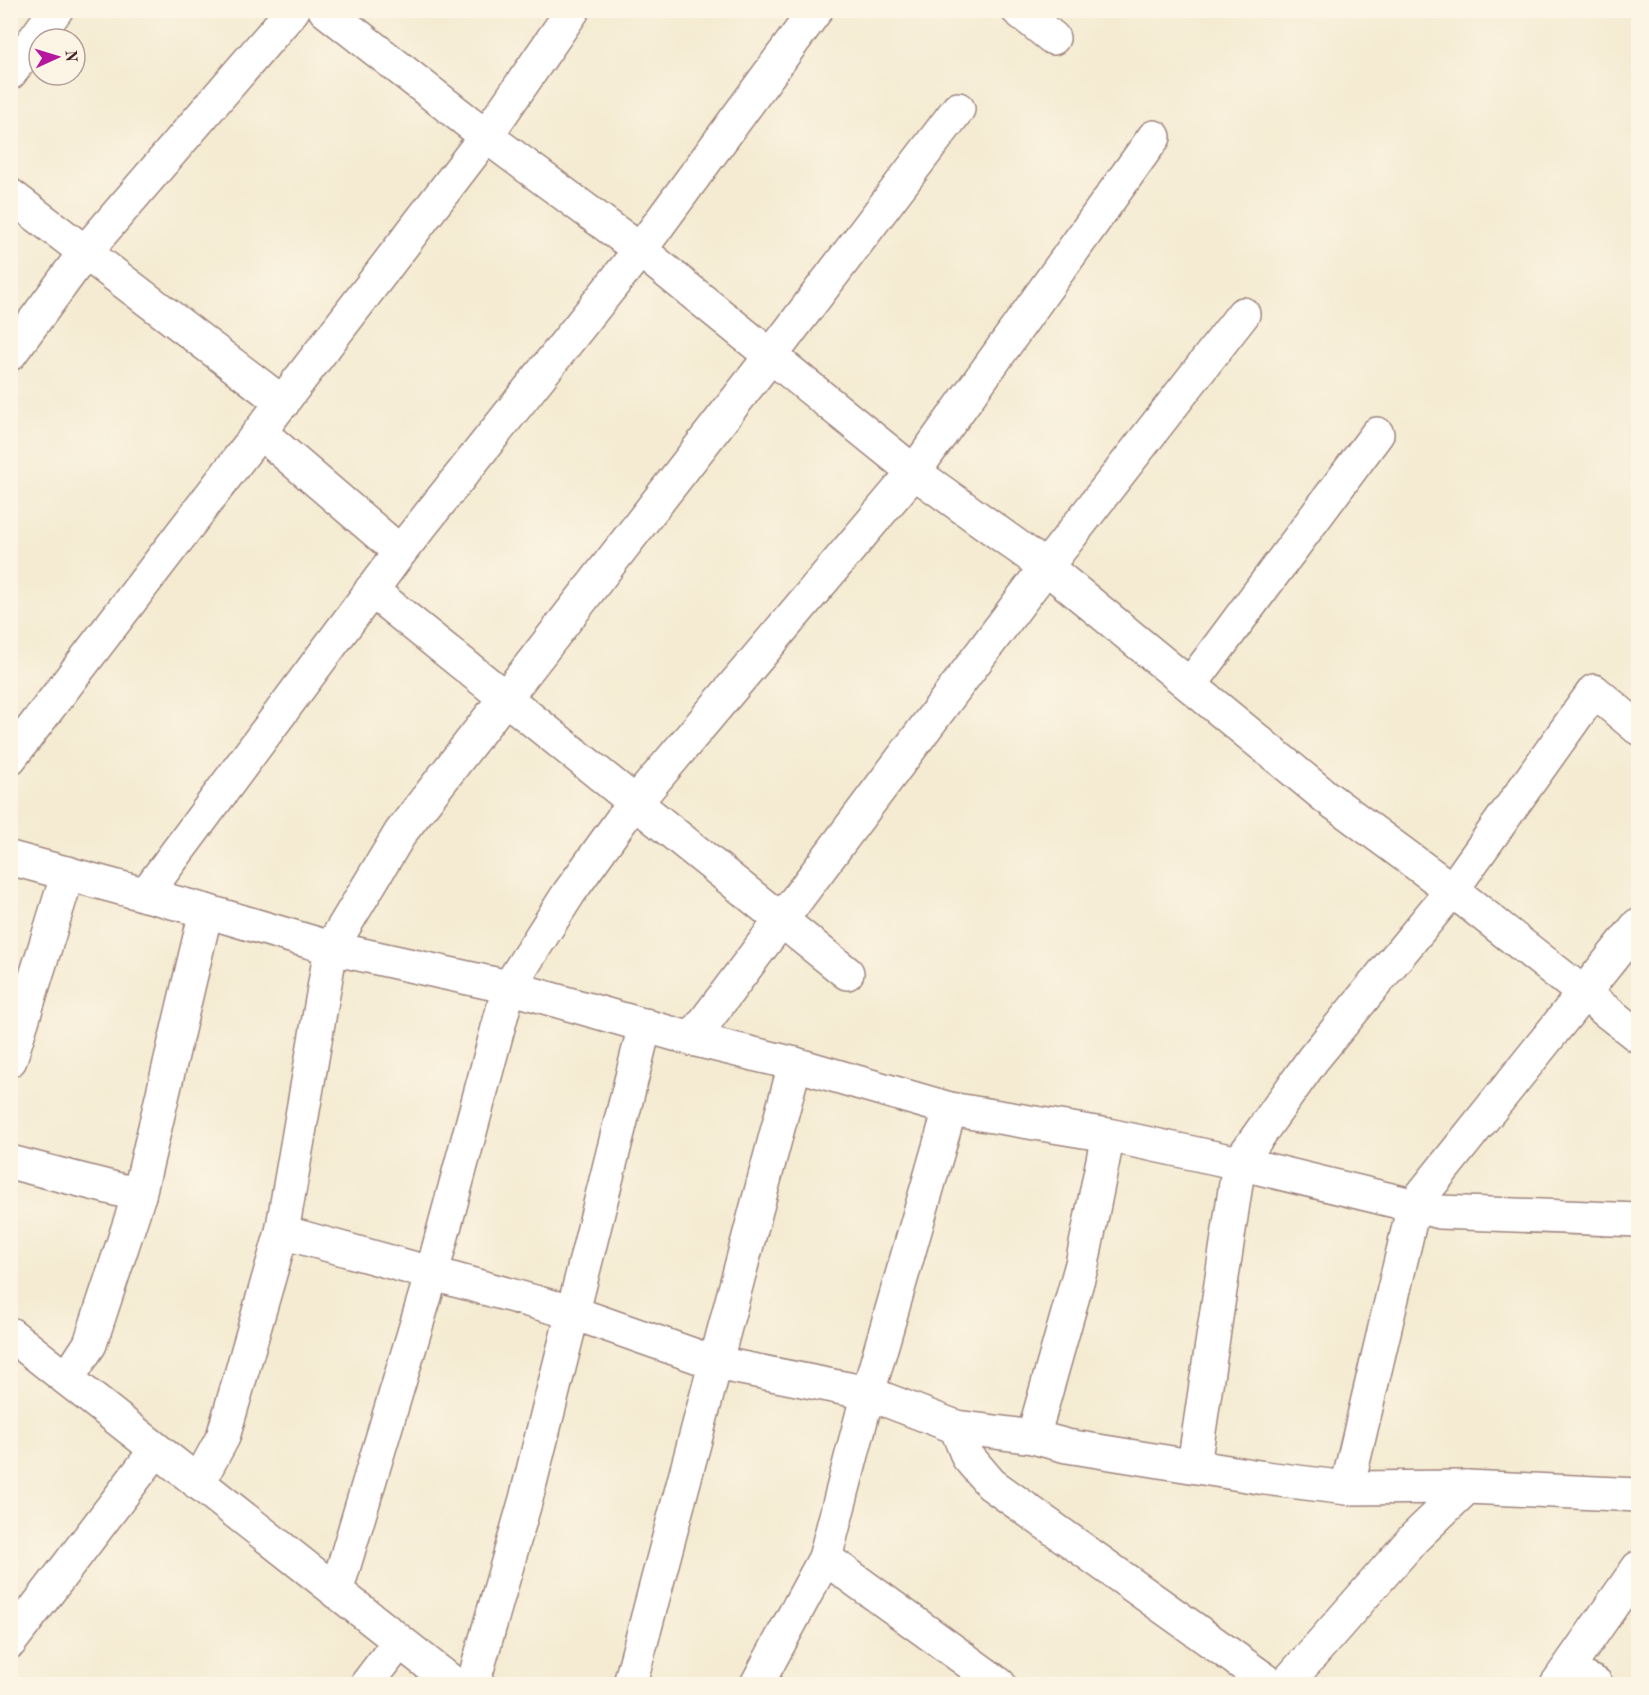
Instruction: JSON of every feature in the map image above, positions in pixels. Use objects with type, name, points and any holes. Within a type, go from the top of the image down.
[{"type":"street","points":[[10,73],[56,10]]},
{"type":"street","points":[[10,354],[85,252],[293,10]]},
{"type":"street","points":[[326,10],[486,136],[640,250],[914,472],[1046,567],[1326,797],[1452,890],[1638,1036]]},
{"type":"street","points":[[10,758],[261,433],[486,136],[573,10]]},
{"type":"street","points":[[145,895],[400,552],[640,250],[816,10]]},
{"type":"street","points":[[1018,10],[1053,38]]},
{"type":"street","points":[[198,1483],[223,1437],[282,1232],[331,948],[401,832],[770,357],[958,109]]},
{"type":"street","points":[[336,1592],[432,1274],[509,987],[569,893],[634,803],[914,472],[1154,137]]},
{"type":"street","points":[[10,195],[283,403]]},
{"type":"street","points":[[692,1039],[1046,567],[1243,314]]},
{"type":"street","points":[[261,433],[400,552]]},
{"type":"street","points":[[1191,684],[1377,434]]},
{"type":"street","points":[[371,590],[847,973]]},
{"type":"street","points":[[1194,1465],[1239,1163],[1313,1059],[1452,890],[1594,691],[1638,728]]},
{"type":"street","points":[[10,858],[206,910],[331,948],[509,987],[692,1039],[795,1064],[950,1109],[1108,1135],[1239,1163],[1440,1212],[1638,1220]]},
{"type":"street","points":[[10,1060],[68,873]]},
{"type":"street","points":[[68,1379],[90,1344],[139,1195],[206,910]]},
{"type":"street","points":[[1347,1488],[1414,1205],[1638,924]]},
{"type":"street","points":[[473,1684],[526,1499],[571,1312],[645,1025]]},
{"type":"street","points":[[630,1684],[795,1064]]},
{"type":"street","points":[[757,1684],[825,1558],[868,1394],[950,1109]]},
{"type":"street","points":[[1033,1437],[1082,1264],[1108,1135]]},
{"type":"street","points":[[10,1162],[139,1195]]},
{"type":"street","points":[[282,1232],[571,1312],[716,1363],[868,1394],[956,1427],[1033,1437],[1067,1446],[1264,1478],[1347,1488],[1467,1487],[1638,1495]]},
{"type":"street","points":[[13,1343],[68,1379],[454,1684]]},
{"type":"street","points":[[956,1427],[968,1457],[991,1484],[1271,1684]]},
{"type":"street","points":[[10,1642],[156,1450]]},
{"type":"street","points":[[1286,1684],[1414,1538],[1467,1487]]},
{"type":"street","points":[[825,1558],[999,1684]]},
{"type":"street","points":[[1574,1680],[1638,1568]]},
{"type":"street","points":[[367,1684],[399,1642]]}]
